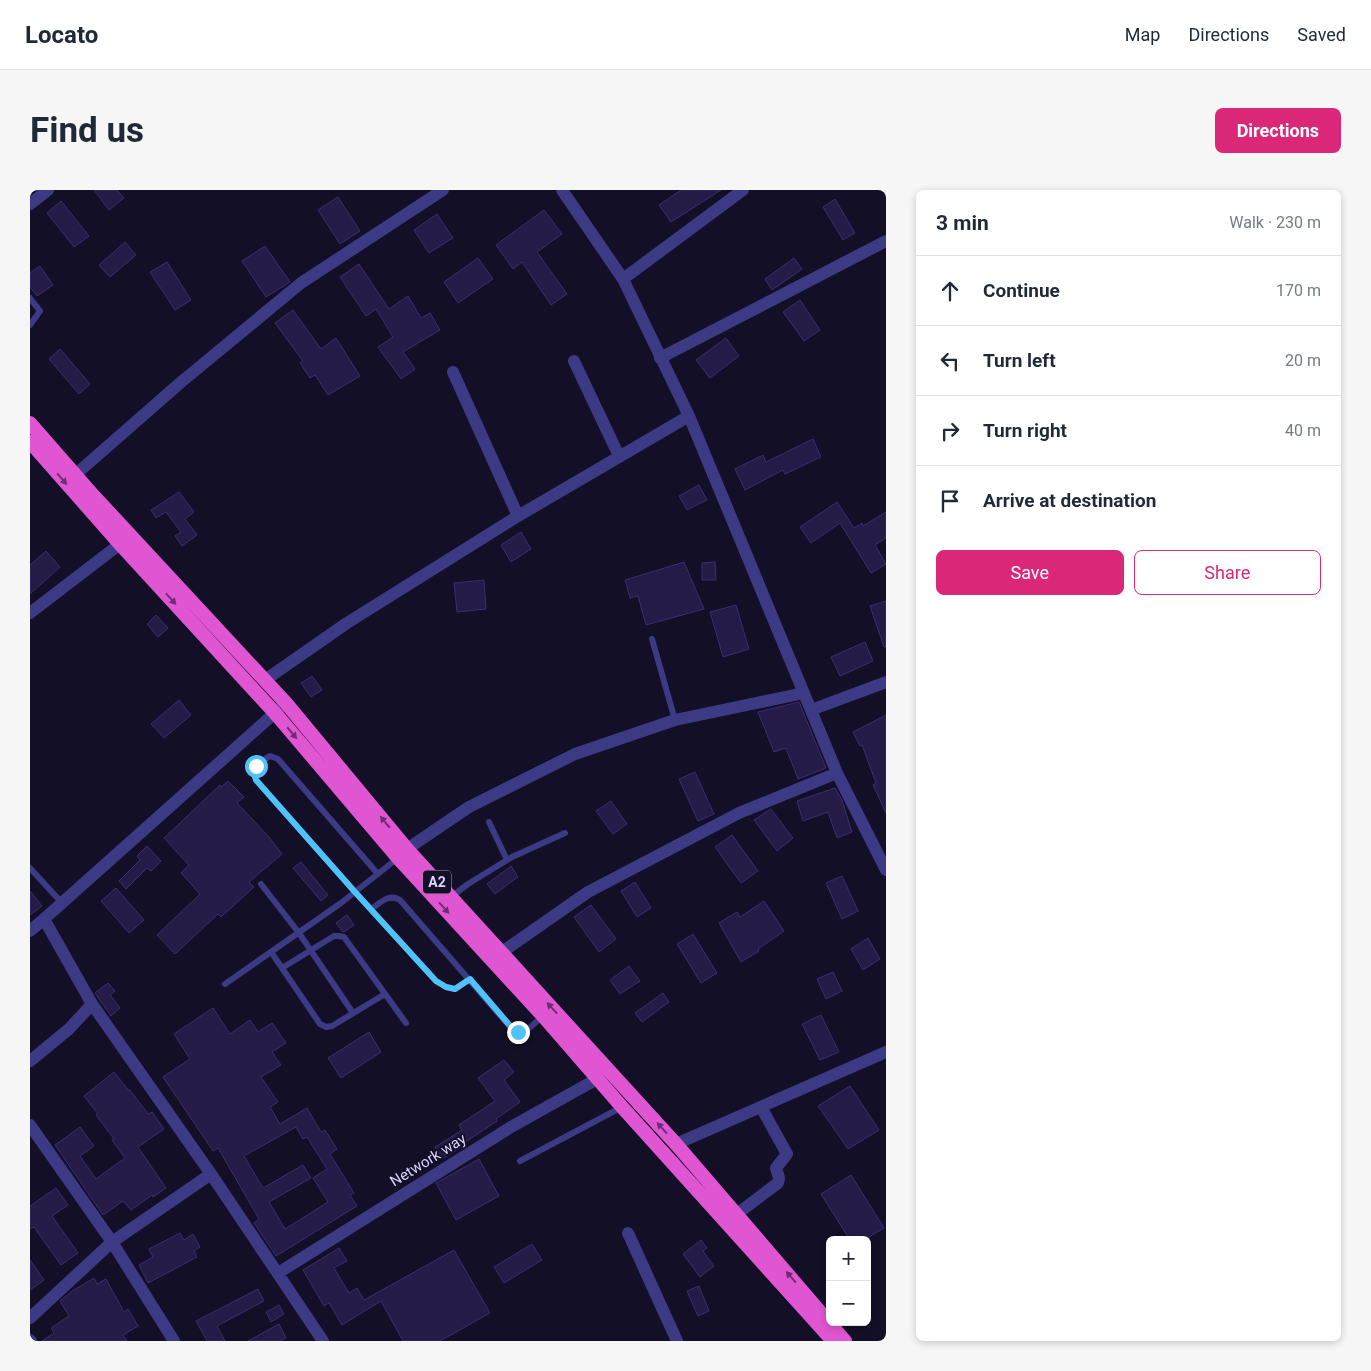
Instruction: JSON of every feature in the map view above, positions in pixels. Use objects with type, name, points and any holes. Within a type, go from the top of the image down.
[{"type":"highway","name":"A2","points":[[30,423],[75,475],[286,703],[403,853],[450,897],[502,952],[676,1144],[845,1341]]},
{"type":"highway","name":"A2","points":[[30,442],[120,544],[403,853],[597,1079],[833,1341]]},
{"type":"street","points":[[30,204],[48,190]]},
{"type":"street","points":[[75,475],[180,383],[300,283],[443,190]]},
{"type":"street","points":[[562,190],[623,279],[689,416],[837,773],[886,870]]},
{"type":"street","points":[[623,279],[743,190]]},
{"type":"street","points":[[660,358],[886,241]]},
{"type":"street","points":[[574,361],[620,456]]},
{"type":"street","points":[[453,372],[518,516]]},
{"type":"street","points":[[265,680],[347,623],[518,516],[689,416]]},
{"type":"street","points":[[30,613],[120,544]]},
{"type":"street","points":[[811,710],[886,682]]},
{"type":"street","points":[[403,853],[469,807],[575,754],[675,720],[804,693]]},
{"type":"street","points":[[30,931],[286,703]]},
{"type":"street","points":[[502,952],[597,888],[739,812],[837,773]]},
{"type":"street","points":[[44,919],[92,1004],[211,1174],[323,1341]]},
{"type":"street","points":[[30,1061],[69,1029],[92,1004]]},
{"type":"street","points":[[676,1144],[886,1052]]},
{"type":"street","name":"Network way","points":[[278,1273],[511,1127],[597,1079]]},
{"type":"street","points":[[737,1214],[778,1184],[779,1178],[776,1168],[787,1154],[761,1107]]},
{"type":"street","points":[[30,1125],[112,1242],[174,1341]]},
{"type":"street","points":[[30,1318],[112,1242],[211,1174]]},
{"type":"street","points":[[628,1233],[676,1341]]},
{"type":"lane","points":[[30,298],[40,311],[30,325]]},
{"type":"lane","points":[[652,639],[675,720]]},
{"type":"lane","points":[[378,874],[278,759],[270,756],[256,766],[254,773],[256,780],[436,981],[446,987],[455,989],[470,979]]},
{"type":"lane","points":[[489,822],[507,860]]},
{"type":"lane","points":[[450,897],[507,860],[565,833]]},
{"type":"lane","points":[[225,984],[355,892],[403,853]]},
{"type":"lane","points":[[30,868],[62,903]]},
{"type":"lane","points":[[261,884],[299,933],[354,1013]]},
{"type":"lane","points":[[370,909],[389,897],[395,897],[400,900],[512,1028],[518,1032],[527,1030],[543,1016]]},
{"type":"lane","points":[[282,968],[334,936],[344,937],[406,1023]]},
{"type":"lane","points":[[271,952],[320,1024],[326,1027],[332,1026],[385,994]]},
{"type":"lane","points":[[520,1161],[622,1107]]},
{"type":"building","points":[[94,190],[117,190],[124,198],[109,210]]},
{"type":"building","points":[[681,190],[721,190],[671,222],[659,205]]},
{"type":"building","points":[[338,197],[360,231],[340,244],[318,210]]},
{"type":"building","points":[[835,199],[855,233],[843,240],[823,207]]},
{"type":"building","points":[[61,201],[89,236],[74,247],[47,213]]},
{"type":"building","points":[[544,210],[562,234],[537,252],[567,294],[551,305],[522,262],[513,269],[496,245]]},
{"type":"building","points":[[437,214],[453,238],[429,253],[414,230]]},
{"type":"building","points":[[125,242],[136,255],[110,277],[99,265]]},
{"type":"building","points":[[265,246],[290,282],[266,297],[242,261]]},
{"type":"building","points":[[478,258],[493,279],[458,303],[444,282]]},
{"type":"building","points":[[794,258],[802,269],[772,290],[765,279]]},
{"type":"building","points":[[167,262],[191,300],[175,310],[150,272]]},
{"type":"building","points":[[359,264],[389,309],[408,296],[421,318],[430,313],[440,330],[403,352],[415,369],[401,379],[378,347],[393,337],[376,309],[366,316],[340,277]]},
{"type":"building","points":[[40,266],[53,285],[37,296],[30,287],[30,273]]},
{"type":"building","points":[[800,300],[820,330],[804,341],[783,312]]},
{"type":"building","points":[[293,310],[321,349],[336,338],[360,376],[328,395],[315,375],[310,378],[300,363],[303,361],[275,323]]},
{"type":"building","points":[[726,338],[739,356],[710,378],[696,360]]},
{"type":"building","points":[[60,349],[90,384],[79,394],[49,359]]},
{"type":"building","points":[[813,439],[821,457],[785,474],[783,470],[745,490],[735,469],[763,455],[766,462]]},
{"type":"building","points":[[699,485],[707,500],[687,510],[679,496]]},
{"type":"building","points":[[179,492],[194,512],[185,519],[197,535],[182,546],[175,536],[181,532],[166,512],[156,518],[151,510]]},
{"type":"building","points":[[837,502],[854,528],[862,523],[863,526],[886,512],[886,538],[875,545],[886,564],[871,573],[840,523],[811,543],[800,527]]},
{"type":"building","points":[[521,532],[531,549],[511,562],[501,545]]},
{"type":"building","points":[[46,551],[60,567],[30,594],[30,565]]},
{"type":"building","points":[[684,562],[704,609],[646,625],[638,596],[630,598],[625,580]]},
{"type":"building","points":[[715,562],[716,580],[702,580],[702,563]]},
{"type":"building","points":[[484,580],[486,609],[457,612],[454,583]]},
{"type":"building","points":[[886,601],[886,647],[884,647],[870,606]]},
{"type":"building","points":[[736,605],[749,649],[723,657],[710,612]]},
{"type":"building","points":[[156,615],[168,628],[158,637],[147,624]]},
{"type":"building","points":[[865,642],[873,661],[840,676],[831,657]]},
{"type":"building","points":[[312,676],[322,690],[311,697],[301,683]]},
{"type":"building","points":[[179,700],[191,715],[164,738],[151,724]]},
{"type":"building","points":[[799,702],[826,768],[798,779],[786,748],[774,752],[758,712]]},
{"type":"building","points":[[886,715],[886,813],[873,785],[876,783],[862,745],[860,746],[853,732]]},
{"type":"building","points":[[695,772],[714,814],[698,821],[679,779]]},
{"type":"building","points":[[228,781],[244,797],[237,803],[282,854],[249,882],[254,887],[221,917],[218,914],[175,954],[157,935],[200,894],[181,873],[189,865],[164,838],[220,785],[221,787]]},
{"type":"building","points":[[835,788],[842,800],[852,832],[837,838],[828,812],[803,821],[797,801]]},
{"type":"building","points":[[611,801],[627,824],[613,834],[596,811]]},
{"type":"building","points":[[771,809],[793,838],[777,851],[754,820]]},
{"type":"building","points":[[732,835],[758,871],[741,883],[715,847]]},
{"type":"building","points":[[147,846],[161,861],[151,871],[147,868],[126,889],[119,881],[140,860],[137,856]]},
{"type":"building","points":[[301,862],[328,895],[321,901],[293,868]]},
{"type":"building","points":[[511,866],[518,877],[495,894],[487,884]]},
{"type":"building","points":[[842,876],[858,911],[842,919],[826,883]]},
{"type":"building","points":[[635,882],[651,908],[637,917],[621,891]]},
{"type":"building","points":[[116,888],[144,920],[129,933],[101,901]]},
{"type":"building","points":[[30,891],[42,906],[30,915]]},
{"type":"building","points":[[764,901],[784,931],[758,949],[759,951],[741,962],[719,923],[737,912],[740,917]]},
{"type":"building","points":[[591,905],[616,939],[599,952],[574,917]]},
{"type":"building","points":[[347,915],[354,925],[344,932],[336,923]]},
{"type":"building","points":[[693,934],[717,973],[701,983],[677,944]]},
{"type":"building","points":[[868,938],[880,959],[863,970],[851,949]]},
{"type":"building","points":[[629,966],[640,981],[620,994],[610,980]]},
{"type":"building","points":[[833,972],[842,991],[826,999],[817,979]]},
{"type":"building","points":[[108,983],[115,991],[110,995],[120,1008],[111,1016],[95,993]]},
{"type":"building","points":[[663,993],[669,1002],[642,1022],[635,1013]]},
{"type":"building","points":[[213,1008],[230,1034],[250,1020],[258,1032],[272,1023],[286,1043],[272,1052],[281,1065],[261,1077],[278,1102],[270,1107],[280,1124],[307,1108],[321,1132],[325,1130],[337,1149],[330,1154],[354,1193],[350,1195],[357,1206],[276,1256],[254,1223],[259,1219],[218,1148],[213,1151],[163,1077],[190,1059],[174,1034]],"holes":[[[296,1127],[303,1139],[307,1137],[327,1169],[313,1178],[328,1202],[285,1229],[269,1202],[311,1178],[303,1165],[263,1188],[244,1156]]]},
{"type":"building","points":[[821,1015],[839,1052],[820,1060],[802,1024]]},
{"type":"building","points":[[369,1032],[381,1052],[341,1078],[328,1058]]},
{"type":"building","points":[[504,1060],[514,1072],[504,1080],[520,1102],[496,1119],[497,1121],[464,1143],[465,1145],[442,1159],[435,1147],[462,1130],[459,1125],[495,1101],[478,1078]]},
{"type":"building","points":[[114,1072],[148,1114],[152,1112],[164,1129],[138,1147],[166,1188],[153,1197],[152,1195],[131,1210],[123,1201],[103,1215],[55,1145],[80,1127],[94,1146],[80,1156],[96,1179],[125,1158],[112,1140],[114,1139],[96,1115],[98,1114],[84,1096]]},
{"type":"building","points":[[850,1086],[879,1130],[848,1149],[818,1106]]},
{"type":"building","points":[[479,1159],[499,1196],[456,1220],[436,1183]]},
{"type":"building","points":[[851,1175],[884,1228],[871,1236],[847,1236],[821,1194]]},
{"type":"building","points":[[56,1188],[68,1205],[52,1216],[78,1253],[61,1265],[34,1227],[30,1229],[30,1206]]},
{"type":"building","points":[[180,1233],[184,1240],[193,1234],[200,1247],[194,1251],[197,1257],[148,1283],[139,1265],[153,1257],[149,1249]]},
{"type":"building","points":[[701,1240],[707,1248],[703,1251],[714,1266],[700,1277],[683,1254]]},
{"type":"building","points":[[532,1244],[542,1260],[504,1283],[494,1267]]},
{"type":"building","points":[[339,1248],[347,1261],[334,1268],[349,1293],[357,1288],[364,1300],[454,1250],[490,1313],[440,1341],[403,1341],[381,1301],[342,1325],[329,1303],[324,1306],[303,1270]]},
{"type":"building","points":[[30,1260],[44,1280],[30,1290]]},
{"type":"building","points":[[94,1278],[97,1284],[106,1279],[124,1312],[128,1309],[138,1326],[123,1335],[127,1341],[42,1341],[54,1333],[51,1328],[69,1316],[60,1301],[72,1291]]},
{"type":"building","points":[[699,1286],[709,1311],[698,1316],[687,1291]]},
{"type":"building","points":[[258,1289],[264,1301],[217,1326],[225,1341],[207,1341],[196,1321]]},
{"type":"building","points":[[279,1305],[284,1314],[271,1322],[266,1312]]},
{"type":"building","points":[[279,1324],[286,1338],[280,1341],[248,1341]]},
{"type":"route","points":[[256,766],[254,773],[256,780],[436,981],[446,987],[455,989],[470,979],[512,1028],[518,1032]]}]
